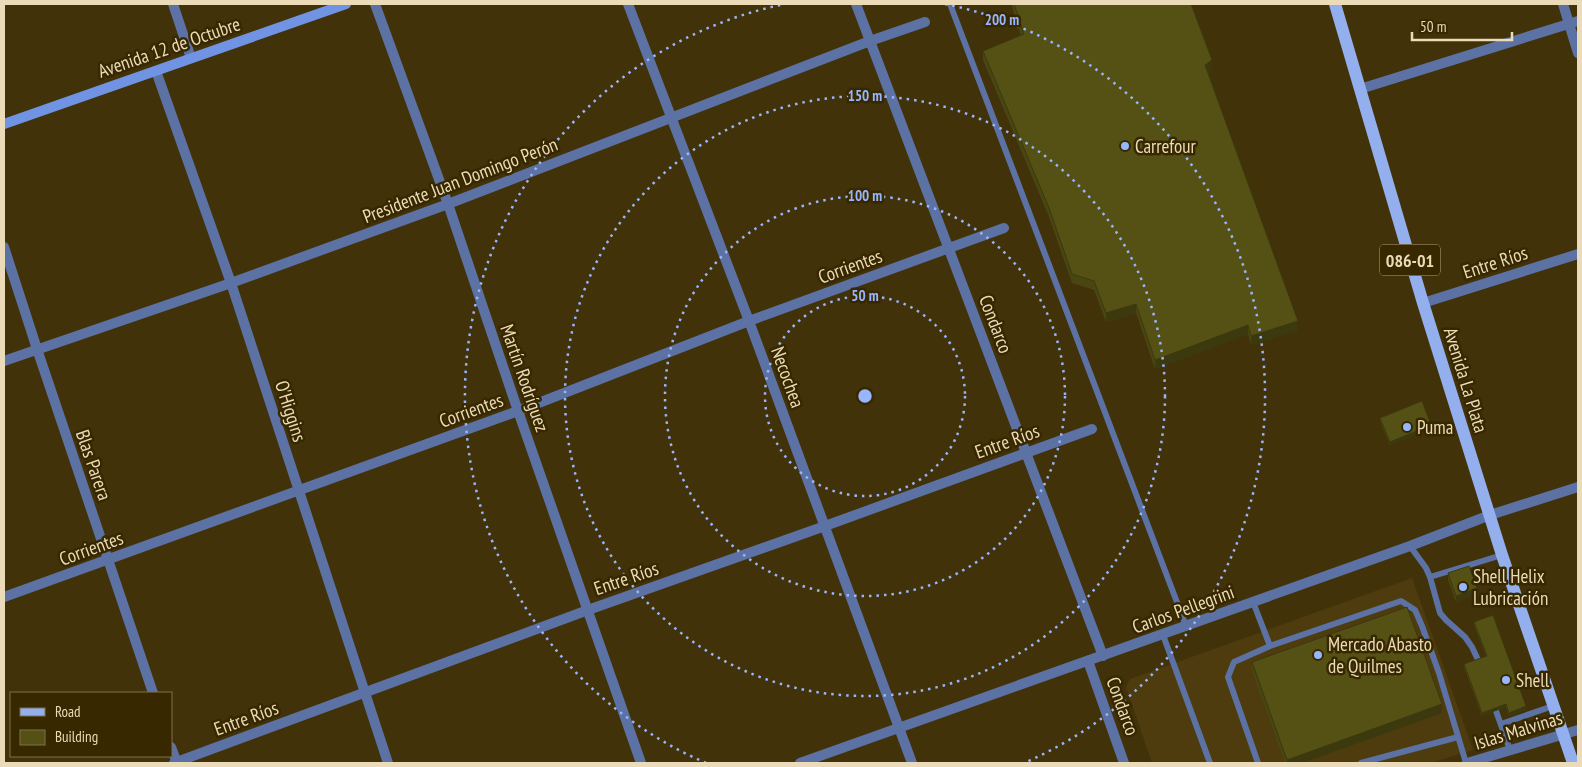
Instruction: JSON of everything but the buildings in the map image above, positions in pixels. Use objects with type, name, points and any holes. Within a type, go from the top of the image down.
[{"type":"main road","name":"Avenida 12 de Octubre","points":[[4,124],[346,4]]},
{"type":"main road","name":"Avenida La Plata","points":[[1335,4],[1423,303],[1502,555],[1573,763]]},
{"type":"street","points":[[174,4],[191,58]]},
{"type":"street","name":"Martín Rodríguez","points":[[376,4],[448,204],[640,763]]},
{"type":"street","name":"Necochea","points":[[628,4],[749,320],[912,763]]},
{"type":"street","name":"Condarco","points":[[856,4],[1103,656]]},
{"type":"street","points":[[1563,4],[1574,22],[1578,53]]},
{"type":"street","name":"Presidente Juan Domingo Perón","points":[[4,362],[448,204],[870,41],[925,22]]},
{"type":"street","points":[[1360,89],[1574,22]]},
{"type":"street","name":"O'Higgins","points":[[156,71],[230,283],[388,763]]},
{"type":"street","name":"Corrientes","points":[[4,597],[518,411],[749,320],[1004,228]]},
{"type":"street","name":"Blas Parera","points":[[4,247],[153,692]]},
{"type":"street","name":"Entre Ríos","points":[[1423,303],[1578,254]]},
{"type":"street","name":"Entre Ríos","points":[[176,763],[588,610],[1092,429]]},
{"type":"street","name":"Carlos Pellegrini","points":[[800,763],[1163,635],[1410,546],[1490,515],[1578,487]]},
{"type":"street","name":"Condarco","points":[[1088,661],[1124,763]]},
{"type":"street","name":"Islas Malvinas","points":[[1467,763],[1578,730]]},
{"type":"street","points":[[172,750],[176,763]]},
{"type":"lane","points":[[950,4],[1186,626]]},
{"type":"lane","points":[[1410,546],[1426,568],[1440,613],[1465,637],[1479,662]]},
{"type":"lane","points":[[1430,577],[1502,555]]},
{"type":"lane","points":[[1258,763],[1228,676],[1234,662],[1270,646],[1401,601],[1415,610],[1422,626],[1467,763]]},
{"type":"lane","points":[[1253,602],[1270,646]]},
{"type":"lane","points":[[1163,635],[1210,763]]},
{"type":"lane","points":[[1501,724],[1553,706]]},
{"type":"lane","points":[[1496,711],[1510,750]]},
{"type":"lane","points":[[1361,763],[1458,737]]},
{"type":"shaded area","name":"Mercado Abasto de Quilmes","points":[[1412,578],[1473,750],[1430,763],[1152,763],[1126,687],[1130,679]]},
{"type":"place","name":"Carrefour","points":[[1125,146]]},
{"type":"place","name":"Puma","points":[[1407,427]]},
{"type":"place","name":"Shell Helix Lubricación","points":[[1463,587]]},
{"type":"place","name":"Mercado Abasto de Quilmes","points":[[1318,655]]},
{"type":"place","name":"Shell","points":[[1506,680]]}]
